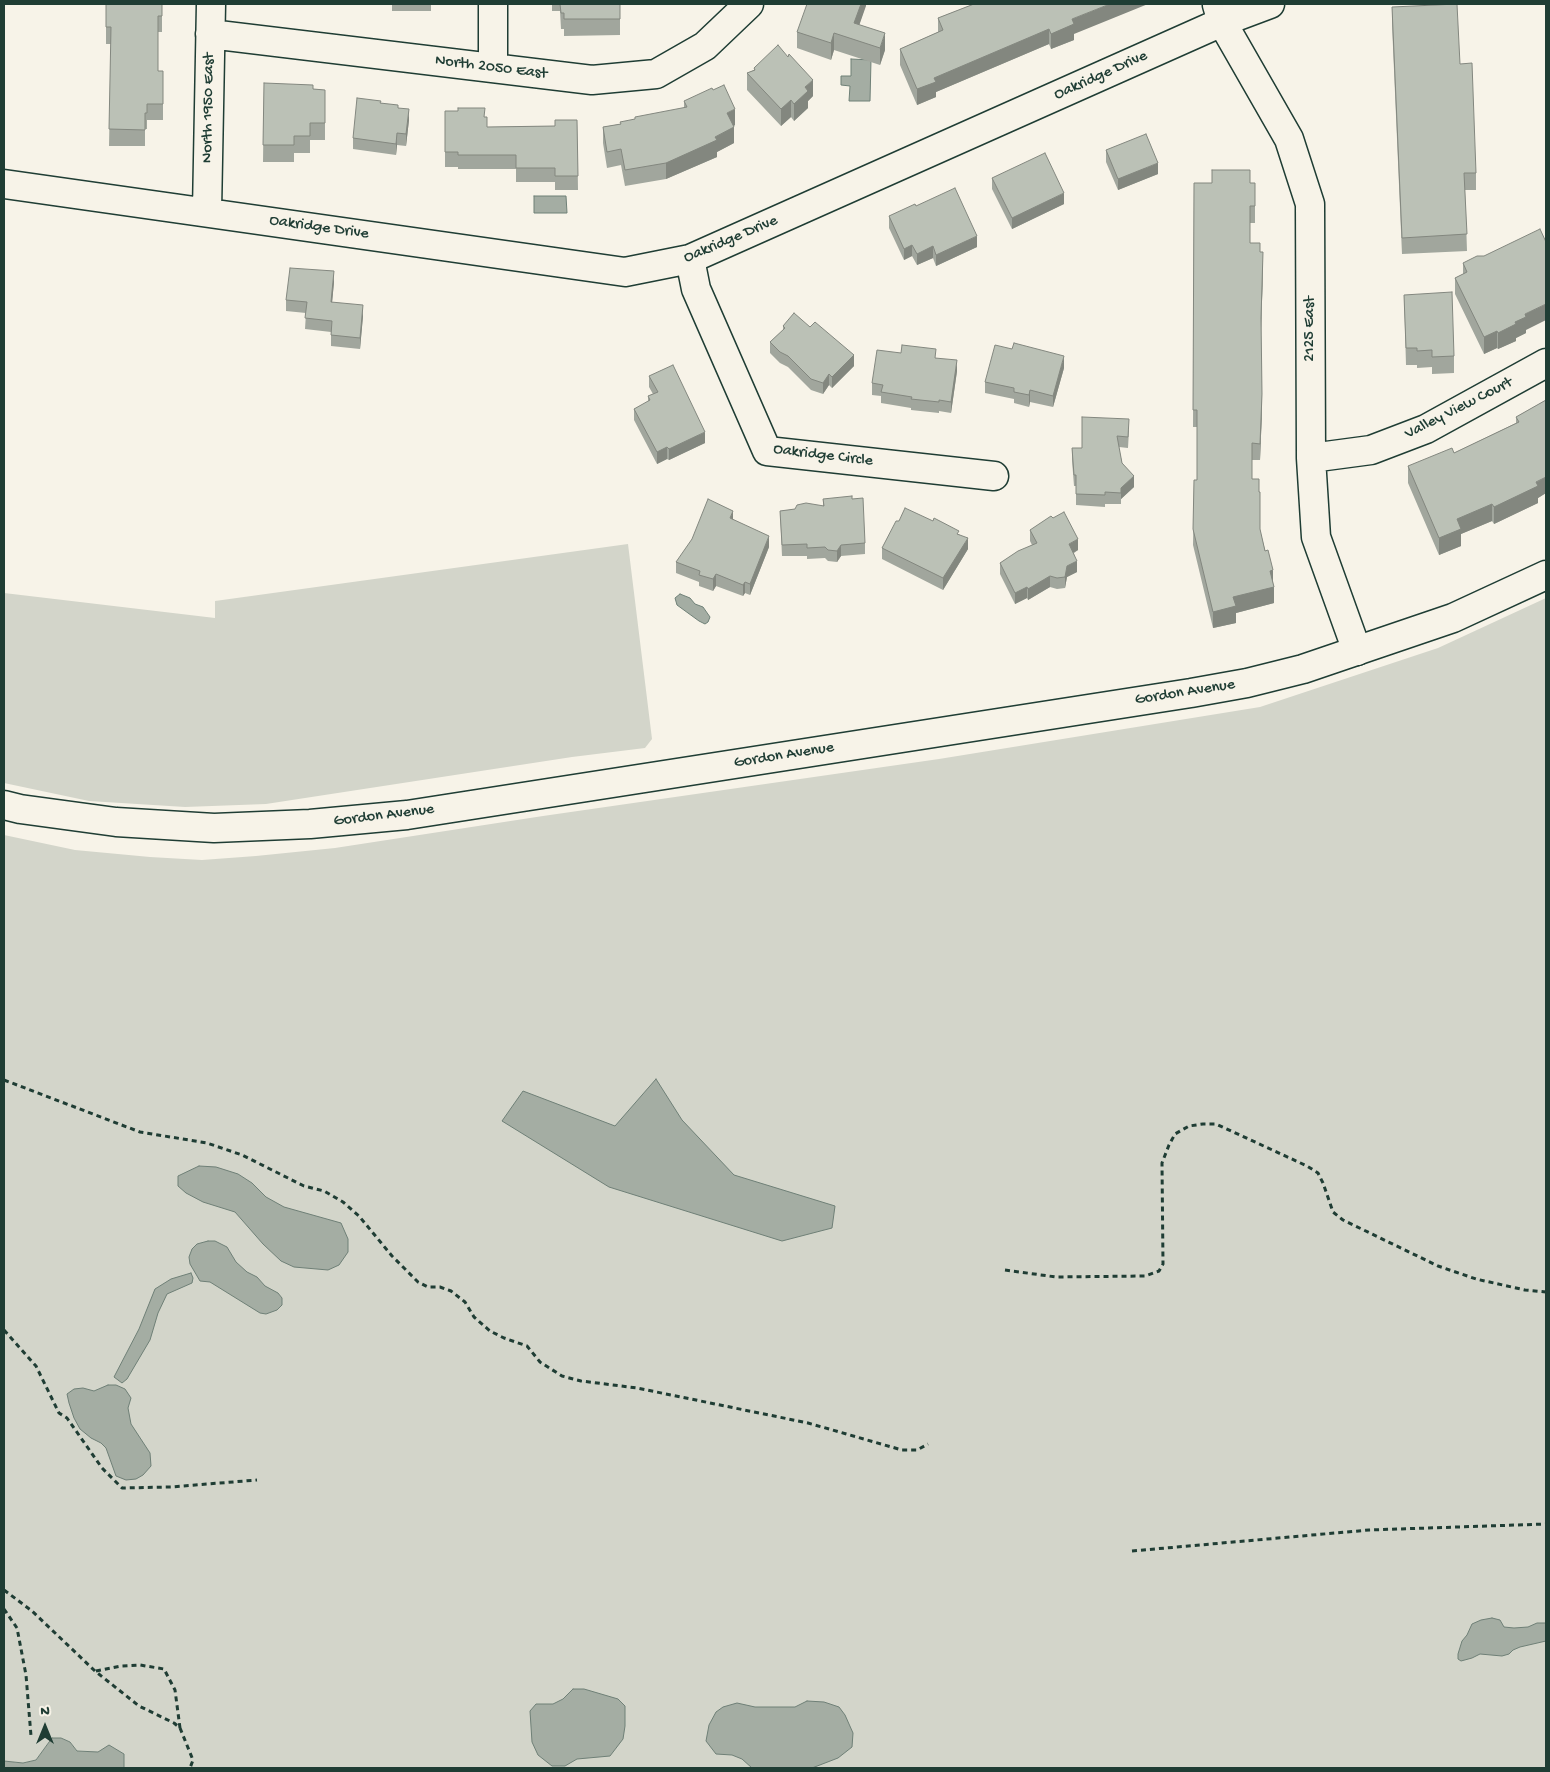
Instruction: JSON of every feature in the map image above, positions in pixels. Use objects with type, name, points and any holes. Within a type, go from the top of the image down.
[{"type":"street","name":"North 1950 East","points":[[207,211],[211,4]]},
{"type":"street","points":[[494,4],[494,68]]},
{"type":"street","name":"North 2050 East","points":[[210,34],[592,80],[656,74],[705,46],[748,4]]},
{"type":"street","name":"Oakridge Drive","points":[[4,184],[207,211],[625,272],[690,259],[1219,13],[1270,4]]},
{"type":"street","name":"2125 East","points":[[1219,13],[1289,139],[1310,204],[1311,458],[1316,536],[1357,651]]},
{"type":"street","name":"Oakridge Circle","points":[[690,259],[696,289],[767,451],[994,476]]},
{"type":"street","name":"Valley View Court","points":[[1311,458],[1371,450],[1426,429],[1546,363]]},
{"type":"street","name":"Gordon Avenue","points":[[4,805],[20,809],[116,822],[214,828],[310,824],[407,815],[1247,683],[1284,674],[1357,651],[1453,618],[1546,575]]},
{"type":"path","points":[[4,1080],[140,1132],[208,1143],[233,1152],[304,1186],[324,1191],[343,1202],[359,1216],[392,1256],[418,1282],[428,1287],[440,1287],[451,1290],[465,1302],[474,1317],[490,1331],[527,1346],[540,1362],[562,1376],[581,1381],[637,1388],[808,1423],[902,1450],[917,1450],[928,1444]]},
{"type":"path","points":[[1005,1270],[1056,1277],[1145,1276],[1158,1271],[1163,1264],[1162,1163],[1175,1134],[1189,1126],[1216,1124],[1307,1166],[1318,1173],[1333,1212],[1344,1220],[1438,1266],[1476,1279],[1525,1290],[1546,1292]]},
{"type":"path","points":[[4,1330],[36,1366],[59,1412],[67,1418],[102,1468],[122,1488],[171,1487],[257,1480]]},
{"type":"path","points":[[1132,1551],[1369,1530],[1546,1524]]},
{"type":"path","points":[[4,1590],[32,1611],[95,1671],[139,1706],[174,1723],[180,1728]]},
{"type":"path","points":[[4,1609],[17,1628],[26,1675],[31,1736]]},
{"type":"path","points":[[95,1671],[121,1666],[140,1665],[164,1669],[175,1690],[180,1728],[193,1760],[190,1768]]},
{"type":"shaded area","points":[[851,59],[871,60],[870,101],[849,101],[850,86],[841,85],[841,76],[851,76]]},
{"type":"shaded area","points":[[534,196],[566,196],[567,213],[534,213]]},
{"type":"shaded area","points":[[628,544],[652,739],[645,748],[572,757],[266,804],[185,807],[89,801],[4,783],[4,593],[215,618],[215,601]]},
{"type":"shaded area","points":[[680,594],[703,607],[710,617],[708,622],[705,624],[699,621],[677,605],[675,598]]},
{"type":"shaded area","points":[[1546,598],[1546,1768],[124,1768],[124,1754],[77,1751],[70,1742],[60,1738],[52,1738],[36,1760],[23,1763],[4,1761],[4,835],[75,850],[150,857],[202,860],[256,856],[335,848],[939,759],[1260,707],[1438,648]]},
{"type":"shaded area","points":[[656,1079],[682,1120],[734,1175],[835,1206],[832,1228],[782,1241],[609,1187],[502,1121],[523,1091],[615,1126]]},
{"type":"shaded area","points":[[199,1166],[216,1167],[238,1174],[252,1183],[266,1197],[284,1207],[341,1223],[348,1239],[348,1252],[339,1265],[328,1270],[294,1267],[281,1261],[235,1212],[203,1202],[186,1193],[178,1186],[178,1176]]},
{"type":"shaded area","points":[[215,1241],[227,1247],[236,1262],[247,1272],[278,1293],[282,1298],[282,1305],[277,1310],[266,1314],[260,1313],[210,1282],[200,1281],[190,1264],[189,1257],[192,1249],[197,1244]]},
{"type":"shaded area","points":[[191,1273],[192,1283],[167,1294],[158,1313],[150,1340],[127,1379],[122,1383],[114,1377],[139,1329],[155,1289],[171,1279]]},
{"type":"shaded area","points":[[108,1385],[116,1385],[125,1389],[131,1398],[128,1408],[131,1424],[150,1453],[151,1466],[143,1475],[136,1479],[126,1480],[116,1476],[106,1448],[80,1429],[69,1403],[67,1394],[74,1389],[83,1388],[94,1391]]},
{"type":"shaded area","points":[[1492,1618],[1500,1620],[1504,1627],[1514,1628],[1546,1623],[1546,1641],[1520,1647],[1502,1656],[1480,1654],[1461,1661],[1458,1659],[1462,1641],[1472,1624]]},
{"type":"shaded area","points":[[573,1689],[584,1689],[618,1699],[625,1706],[623,1739],[610,1756],[577,1759],[565,1766],[552,1766],[538,1755],[532,1742],[530,1711],[536,1704],[553,1704],[563,1699]]},
{"type":"shaded area","points":[[807,1701],[824,1702],[839,1707],[845,1715],[853,1733],[852,1747],[838,1758],[812,1768],[752,1768],[742,1759],[732,1755],[716,1754],[706,1741],[709,1725],[716,1712],[723,1707],[737,1703],[755,1707],[795,1707]]},
{"type":"shaded area","points":[[52,1738],[61,1738],[70,1742],[77,1751],[98,1752],[109,1745],[124,1754],[124,1768],[4,1768],[4,1761],[23,1763],[36,1760]]},
{"type":"building","points":[[106,4],[162,4],[162,16],[158,16],[158,71],[163,71],[163,104],[147,104],[145,130],[109,129],[111,27],[106,27]]},
{"type":"building","points":[[560,4],[620,4],[620,19],[564,19],[564,13],[561,13]]},
{"type":"building","points":[[807,4],[861,4],[854,23],[885,33],[880,48],[834,33],[831,43],[797,32]]},
{"type":"building","points":[[974,4],[1110,4],[1072,19],[1074,24],[1051,34],[1049,29],[934,78],[936,82],[917,89],[900,49],[943,30],[938,18]]},
{"type":"building","points":[[1457,4],[1460,64],[1472,63],[1476,173],[1464,173],[1467,234],[1402,238],[1392,7]]},
{"type":"building","points":[[778,45],[813,80],[805,87],[808,91],[794,104],[791,100],[781,109],[747,73],[755,70],[754,68]]},
{"type":"building","points":[[264,83],[313,85],[313,89],[325,90],[325,123],[310,123],[310,136],[294,136],[294,145],[263,145]]},
{"type":"building","points":[[724,85],[735,109],[727,113],[734,127],[715,137],[717,140],[666,163],[625,170],[621,149],[607,152],[603,127],[621,124],[620,122],[635,119],[635,117],[687,107],[684,101],[712,88],[713,90]]},
{"type":"building","points":[[357,98],[381,101],[380,103],[398,105],[398,108],[409,109],[406,134],[397,133],[396,144],[353,138]]},
{"type":"building","points":[[458,108],[485,108],[484,117],[487,117],[487,127],[555,126],[555,120],[577,120],[578,176],[555,176],[555,168],[516,168],[516,155],[458,155],[458,152],[445,152],[445,111],[458,111]]},
{"type":"building","points":[[1146,134],[1158,163],[1118,179],[1106,150]]},
{"type":"building","points":[[1045,153],[1064,193],[1012,218],[992,178]]},
{"type":"building","points":[[1212,170],[1250,170],[1250,183],[1255,183],[1255,206],[1250,206],[1250,243],[1260,243],[1260,252],[1263,252],[1261,318],[1262,394],[1260,444],[1252,443],[1252,479],[1259,479],[1260,529],[1265,551],[1268,550],[1273,570],[1270,571],[1274,587],[1233,597],[1236,606],[1213,612],[1193,529],[1194,480],[1197,480],[1197,410],[1193,410],[1194,183],[1212,183]]},
{"type":"building","points":[[955,188],[977,236],[936,255],[933,246],[917,254],[912,245],[904,249],[889,216]]},
{"type":"building","points":[[1540,229],[1546,242],[1546,304],[1525,314],[1526,317],[1515,322],[1516,324],[1498,333],[1497,331],[1484,337],[1455,278],[1467,272],[1463,263],[1477,256],[1484,256]]},
{"type":"building","points":[[290,268],[334,271],[331,302],[363,305],[360,338],[331,335],[332,321],[305,318],[307,302],[286,300]]},
{"type":"building","points":[[1452,292],[1454,356],[1432,357],[1432,350],[1417,351],[1417,348],[1406,348],[1404,295]]},
{"type":"building","points":[[794,313],[810,327],[815,322],[854,355],[832,377],[829,374],[823,383],[811,379],[788,356],[780,352],[770,342],[785,328],[783,326]]},
{"type":"building","points":[[1014,343],[1064,356],[1053,396],[1030,390],[1029,395],[1014,392],[1014,388],[985,382],[995,345],[1012,349]]},
{"type":"building","points":[[902,345],[936,349],[935,358],[957,360],[951,402],[911,399],[912,397],[881,392],[883,385],[872,383],[877,350],[901,353]]},
{"type":"building","points":[[673,365],[705,432],[669,449],[667,447],[657,452],[634,409],[650,400],[648,396],[658,392],[649,376]]},
{"type":"building","points":[[1546,400],[1546,477],[1536,482],[1538,486],[1494,507],[1492,504],[1457,519],[1461,529],[1439,538],[1408,466],[1452,448],[1454,453],[1519,422],[1516,417]]},
{"type":"building","points":[[1082,417],[1129,419],[1128,437],[1117,436],[1122,463],[1134,476],[1121,488],[1121,493],[1105,492],[1105,495],[1076,494],[1076,475],[1074,475],[1072,448],[1082,448]]},
{"type":"building","points":[[852,496],[852,499],[863,498],[865,543],[841,545],[837,551],[828,550],[825,547],[807,548],[807,544],[782,545],[780,511],[795,509],[797,505],[806,503],[824,506],[823,499]]},
{"type":"building","points":[[708,499],[733,511],[730,518],[769,536],[750,584],[745,582],[743,585],[716,574],[713,579],[699,575],[700,571],[676,562],[692,539]]},
{"type":"building","points":[[905,508],[933,521],[934,518],[959,531],[957,534],[968,538],[943,578],[882,548]]},
{"type":"building","points":[[1064,512],[1078,539],[1069,544],[1077,561],[1067,566],[1065,577],[1057,578],[1050,576],[1028,589],[1027,587],[1015,593],[1000,563],[1018,551],[1037,543],[1030,530],[1051,516],[1053,518]]}]
